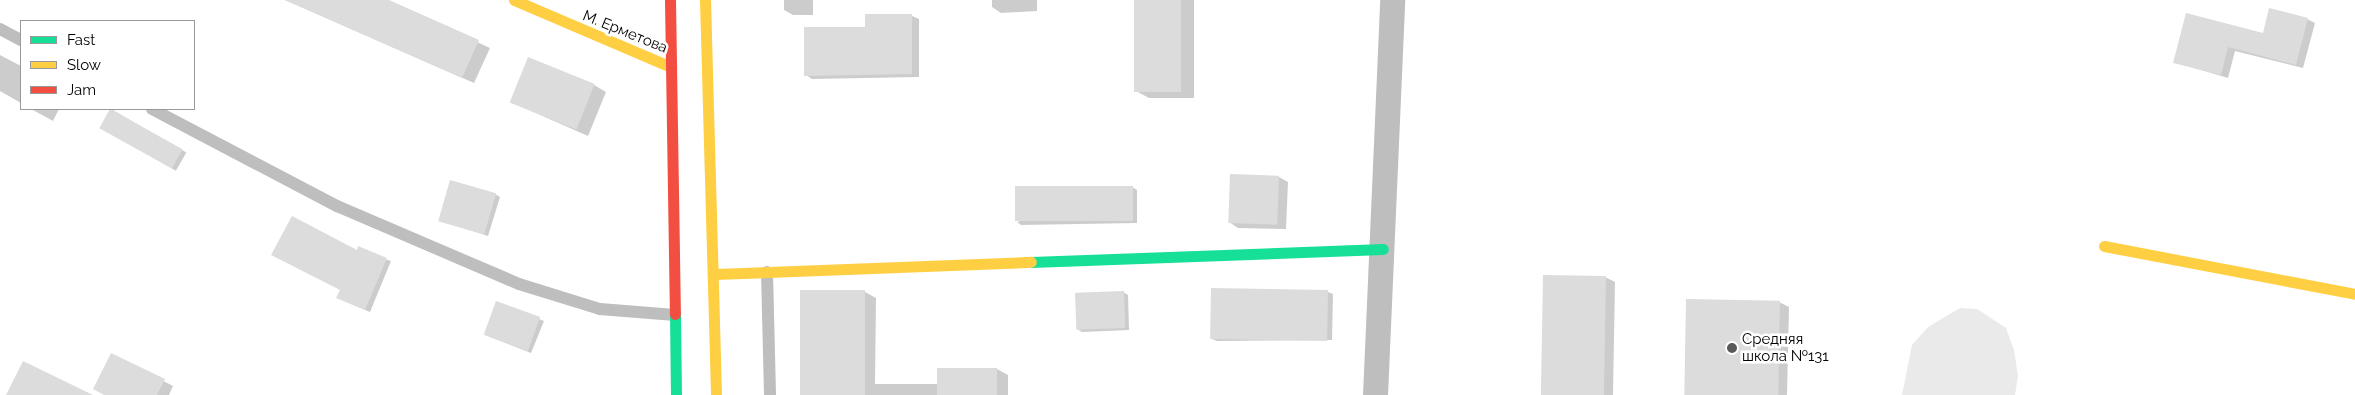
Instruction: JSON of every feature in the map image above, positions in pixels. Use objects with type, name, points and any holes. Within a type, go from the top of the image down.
[{"type":"street","name":"М. Ерметова","points":[[514,0],[670,67]]},
{"type":"street","points":[[670,0],[670,146],[676,395]]},
{"type":"street","points":[[705,0],[699,145],[715,274],[716,395]]},
{"type":"street","points":[[1375,395],[1383,249],[1392,0]]},
{"type":"street","points":[[670,146],[699,145]]},
{"type":"street","points":[[2104,246],[2355,294]]},
{"type":"street","points":[[715,274],[1383,249]]},
{"type":"lane","points":[[0,29],[20,39]]},
{"type":"lane","points":[[154,110],[337,206],[519,284],[600,309],[675,315]]},
{"type":"lane","points":[[767,272],[770,395]]},
{"type":"shaded area","points":[[1960,308],[1977,309],[2006,328],[2014,350],[2018,376],[2015,395],[1902,395],[1912,345],[1928,327]]},
{"type":"building","points":[[285,0],[389,0],[479,40],[462,78]]},
{"type":"building","points":[[1134,0],[1181,0],[1181,92],[1134,92]]},
{"type":"building","points":[[2269,8],[2308,18],[2296,65],[2228,47],[2221,75],[2173,63],[2186,13],[2263,33]]},
{"type":"building","points":[[865,14],[912,14],[912,74],[804,76],[804,27],[865,27]]},
{"type":"building","points":[[528,57],[595,84],[576,129],[510,102]]},
{"type":"building","points":[[109,110],[183,149],[172,168],[99,128]]},
{"type":"building","points":[[1230,174],[1279,176],[1277,225],[1228,223]]},
{"type":"building","points":[[450,180],[496,193],[484,235],[438,221]]},
{"type":"building","points":[[1015,186],[1133,186],[1133,221],[1015,221]]},
{"type":"building","points":[[292,216],[357,250],[358,246],[387,258],[365,310],[336,298],[340,290],[271,255]]},
{"type":"building","points":[[1543,275],[1606,276],[1604,395],[1541,395]]},
{"type":"building","points":[[1211,288],[1328,290],[1327,341],[1210,339]]},
{"type":"building","points":[[800,290],[865,290],[865,395],[800,395]]},
{"type":"building","points":[[1124,291],[1125,328],[1076,330],[1075,293]]},
{"type":"building","name":"Средняя школа №131","points":[[1686,299],[1780,301],[1778,395],[1684,395]]},
{"type":"building","points":[[496,301],[540,317],[528,351],[484,335]]},
{"type":"building","points":[[111,353],[165,379],[157,395],[104,395],[93,389]]},
{"type":"building","points":[[23,361],[93,395],[6,395]]},
{"type":"building","points":[[937,368],[997,368],[997,395],[937,395]]},
{"type":"traffic: fast","points":[[1031,262],[1383,249]]},
{"type":"traffic: fast","points":[[675,314],[676,395]]},
{"type":"traffic: slow","points":[[514,0],[671,67]]},
{"type":"traffic: slow","points":[[705,0],[716,395]]},
{"type":"traffic: slow","points":[[2104,246],[2355,294]]},
{"type":"traffic: slow","points":[[715,274],[1031,262]]},
{"type":"traffic: jam","points":[[670,0],[675,314]]},
{"type":"place","name":"Средняя школа №131","points":[[1732,348]]}]
